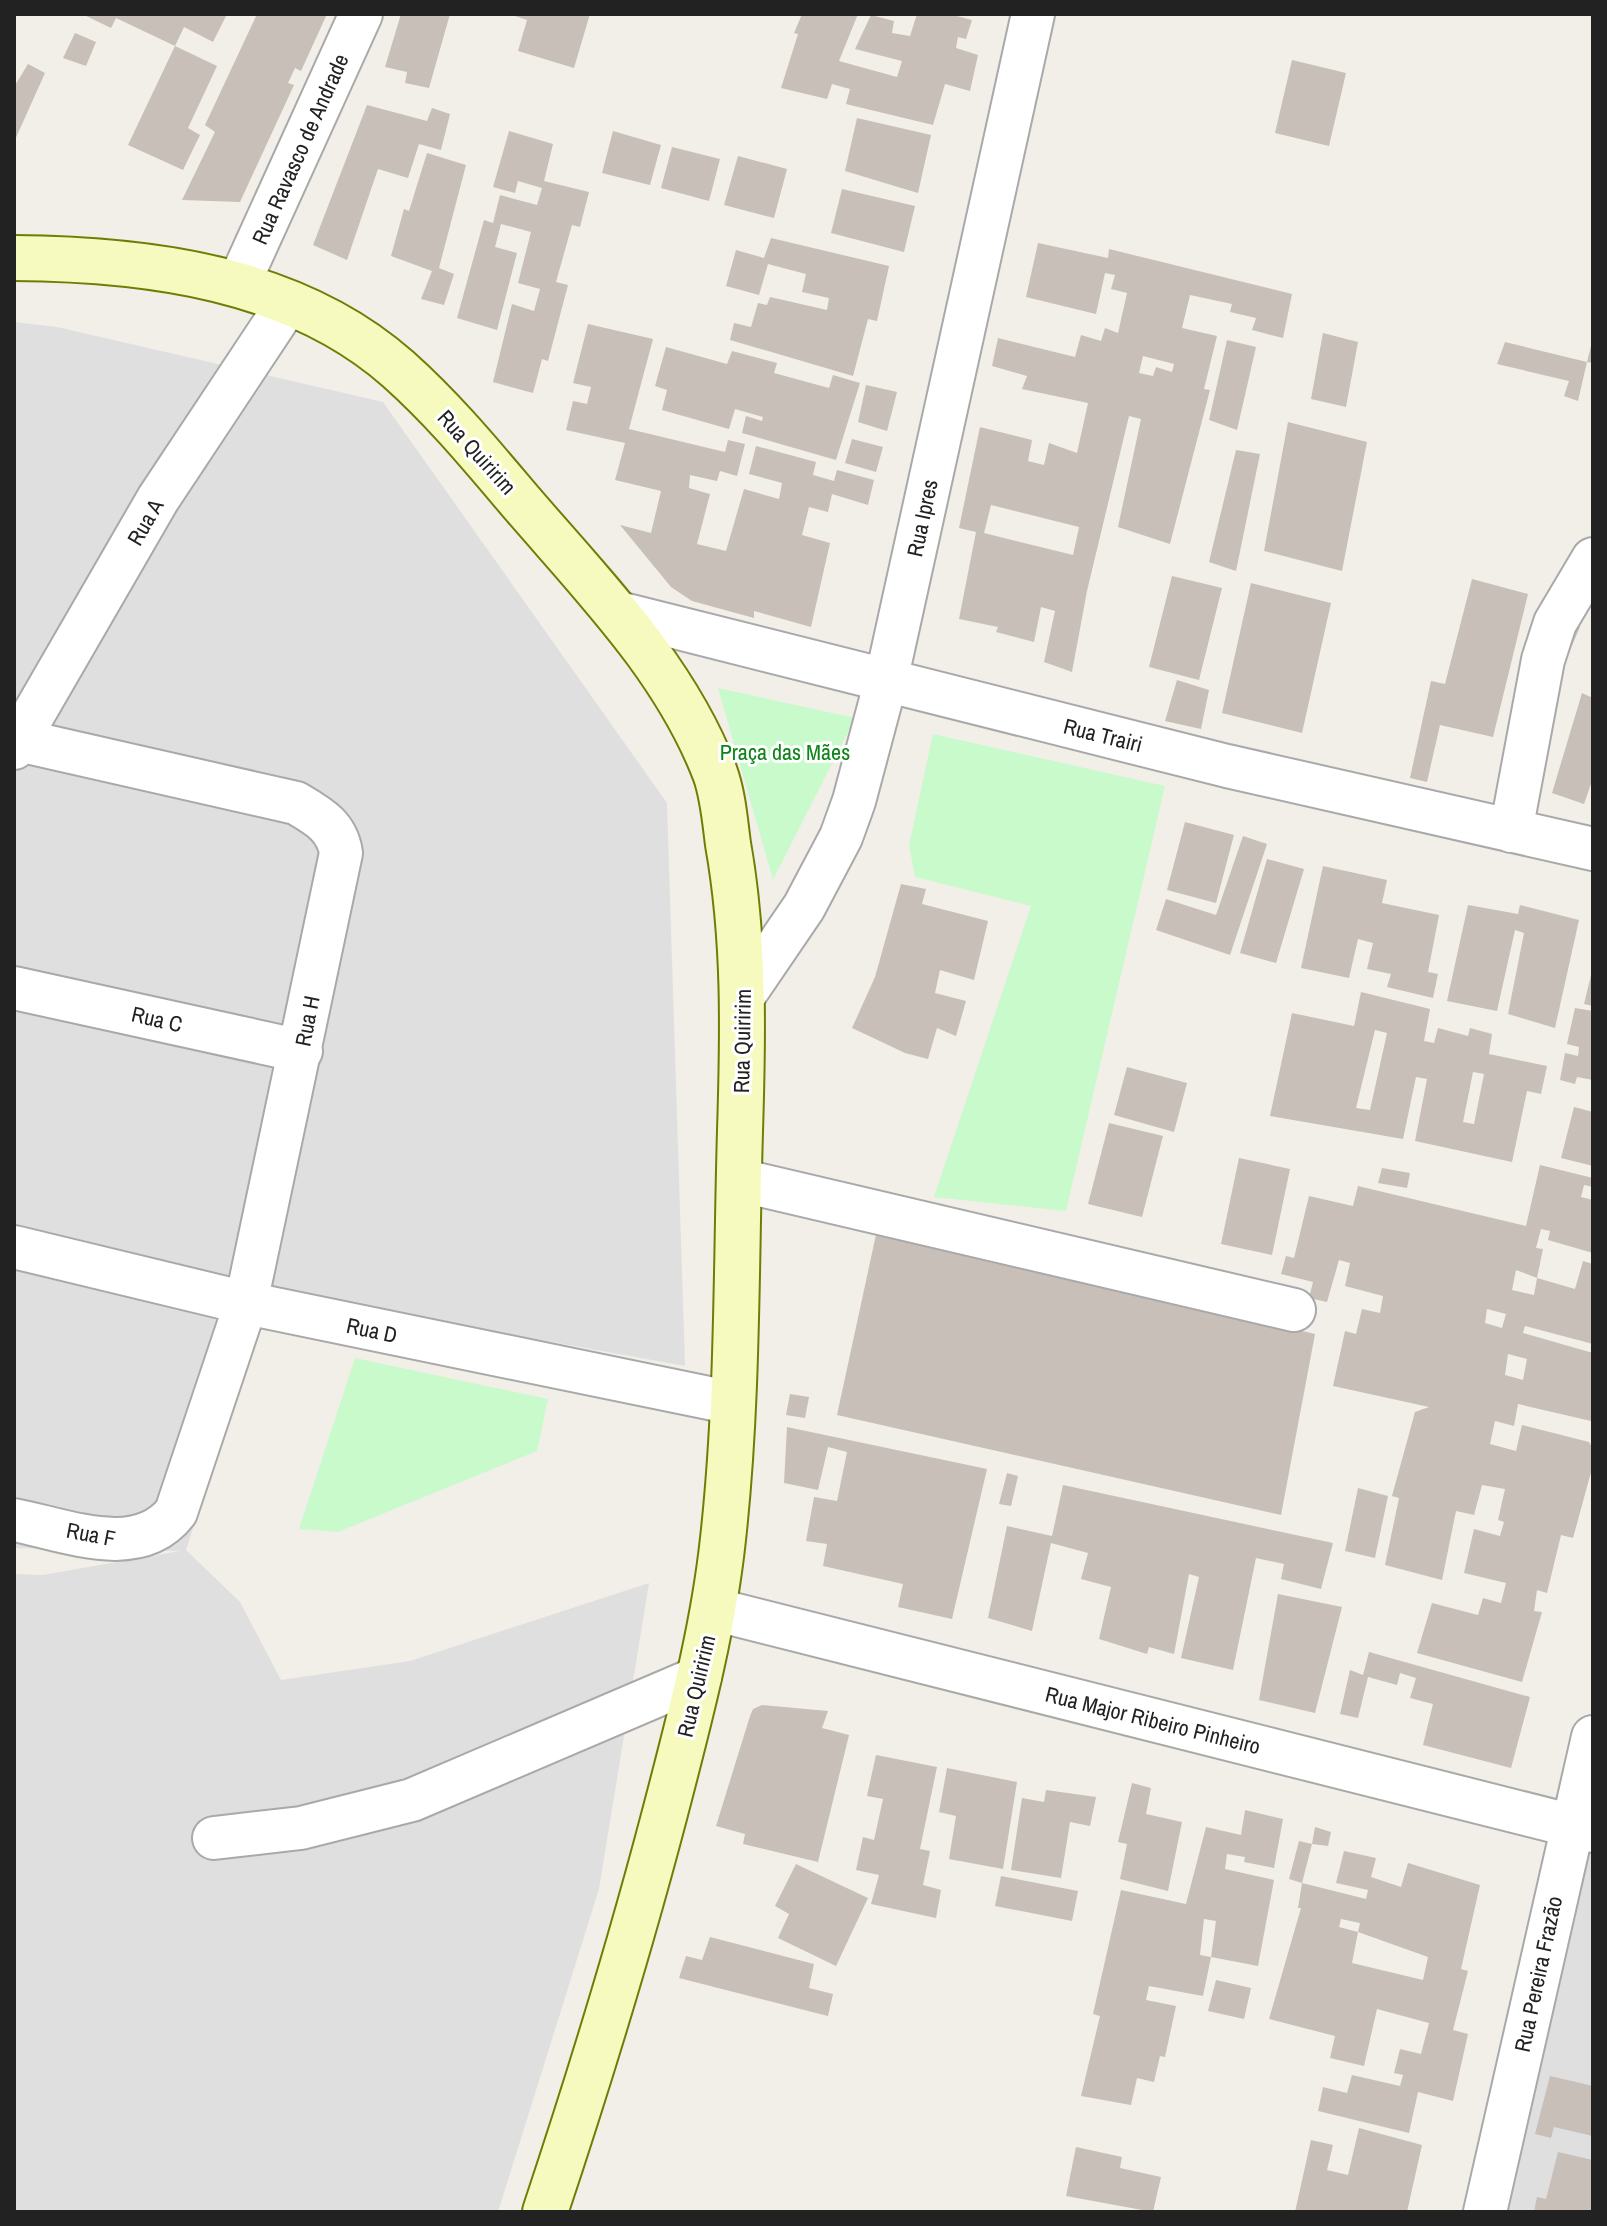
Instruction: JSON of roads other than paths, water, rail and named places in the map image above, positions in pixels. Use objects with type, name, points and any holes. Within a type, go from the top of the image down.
[{"type":"main road","name":"Rua Quiririm","points":[[14,258],[90,258],[142,264],[238,285],[288,303],[343,330],[394,366],[456,425],[615,612],[668,681],[695,726],[718,780],[732,863],[744,995],[733,1403],[723,1539],[700,1677],[605,2032],[545,2212]]},
{"type":"street","name":"Rua Ravasco de Andrade","points":[[238,285],[361,14]]},
{"type":"street","name":"Rua Ipres","points":[[744,995],[804,907],[841,837],[886,681],[1033,14]]},
{"type":"street","name":"Rua A","points":[[16,742],[158,499],[288,303]]},
{"type":"street","points":[[1511,831],[1543,660],[1555,623],[1593,559]]},
{"type":"street","name":"Rua Trairi","points":[[615,612],[886,681],[1593,849]]},
{"type":"street","name":"Rua H","points":[[16,742],[296,803],[322,818],[339,837],[341,853],[246,1303],[176,1512],[165,1527]]},
{"type":"street","name":"Rua C","points":[[14,988],[301,1051]]},
{"type":"street","points":[[739,1180],[1294,1310]]},
{"type":"street","name":"Rua D","points":[[14,1247],[246,1303],[733,1403]]},
{"type":"street","name":"Rua F","points":[[14,1520],[124,1541],[165,1527]]},
{"type":"street","name":"Rua Major Ribeiro Pinheiro","points":[[713,1609],[1582,1828]]},
{"type":"street","points":[[214,1838],[301,1828],[412,1800],[700,1677]]},
{"type":"street","name":"Rua Pereira Frazão","points":[[1485,2212],[1582,1828],[1593,1737]]},
{"type":"park label","name":"Praça das Mães","points":[[785,752]]}]
